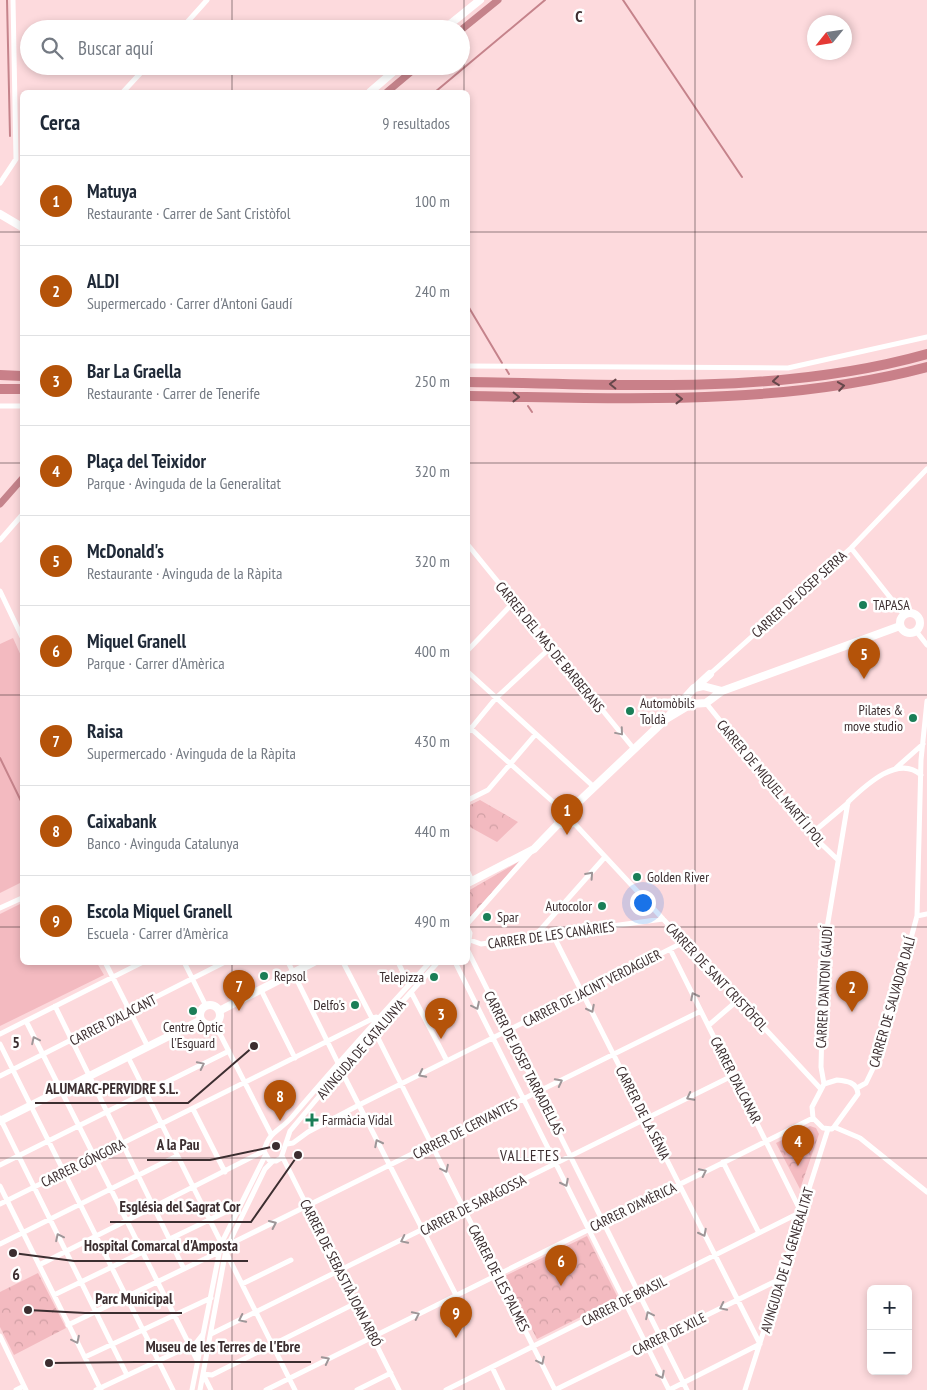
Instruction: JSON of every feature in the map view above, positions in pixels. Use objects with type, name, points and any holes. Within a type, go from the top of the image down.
[{"type":"highway","points":[[470,382],[736,384],[840,372],[927,354]]},
{"type":"highway","points":[[470,396],[659,399],[735,397],[842,386],[925,368]]},
{"type":"highway","points":[[0,375],[20,376]]},
{"type":"highway","points":[[0,389],[20,389]]},
{"type":"street","points":[[0,183],[16,159],[13,0]]},
{"type":"street","points":[[189,20],[207,0]]},
{"type":"street","points":[[455,20],[480,0]]},
{"type":"street","points":[[125,90],[139,75]]},
{"type":"street","points":[[372,90],[390,75]]},
{"type":"street","points":[[16,159],[20,160]]},
{"type":"street","points":[[1,214],[20,226]]},
{"type":"street","points":[[470,366],[788,368],[927,336]]},
{"type":"street","points":[[0,406],[20,406]]},
{"type":"street","name":"CARRER DE JOSEP SERRA","points":[[710,674],[851,548],[927,469]]},
{"type":"street","points":[[0,540],[20,517]]},
{"type":"street","name":"CARRER DEL MAS DE BARBERANS","points":[[470,547],[634,749]]},
{"type":"street","points":[[851,548],[902,613]]},
{"type":"street","points":[[0,592],[20,633]]},
{"type":"street","points":[[470,648],[514,602]]},
{"type":"street","points":[[902,613],[912,613],[923,618],[916,631]]},
{"type":"street","points":[[902,613],[900,626],[905,632],[916,631]]},
{"type":"street","points":[[666,718],[691,704],[704,703],[722,691],[900,626]]},
{"type":"street","points":[[916,631],[927,645]]},
{"type":"street","points":[[470,728],[496,698],[550,648]]},
{"type":"street","points":[[470,674],[594,787]]},
{"type":"street","points":[[704,703],[710,694],[707,688],[710,674]]},
{"type":"street","points":[[470,730],[561,809],[570,809],[710,674]]},
{"type":"street","points":[[693,689],[700,686],[722,691]]},
{"type":"street","points":[[693,689],[692,699],[704,703]]},
{"type":"street","name":"CARRER DE SALVADOR DALÍ","points":[[831,1128],[855,1100],[858,1088],[866,1082],[879,1056],[917,916],[921,775],[927,701]]},
{"type":"street","name":"CARRER DE MIQUEL MARTÍ I POL","points":[[704,703],[811,834],[838,860]]},
{"type":"street","points":[[470,799],[488,790],[535,735]]},
{"type":"street","points":[[811,834],[878,778],[896,768],[924,744]]},
{"type":"street","points":[[896,768],[908,767],[921,775]]},
{"type":"street","name":"CARRER D'ANTONI GAUDÍ","points":[[822,1086],[824,946],[848,802]]},
{"type":"street","points":[[561,809],[558,814],[560,822],[565,825],[573,822],[574,815],[570,809]]},
{"type":"street","points":[[470,921],[560,822]]},
{"type":"street","name":"CARRER DE SANT CRISTÒFOL","points":[[573,822],[738,1000],[822,1086]]},
{"type":"street","points":[[470,882],[534,849]]},
{"type":"street","points":[[534,937],[605,857]]},
{"type":"street","points":[[0,908],[20,899]]},
{"type":"street","points":[[917,916],[927,914]]},
{"type":"street","name":"CARRER DE LES CANÀRIES","points":[[470,943],[481,944],[663,919]]},
{"type":"street","name":"CARRER DE LA SÉNIA","points":[[553,934],[760,1344]]},
{"type":"street","name":"CARRER DE JACINT VERDAGUER","points":[[286,1144],[292,1143],[308,1132],[359,1105],[684,942]]},
{"type":"street","name":"CARRER D'ALCANAR","points":[[670,949],[802,1212]]},
{"type":"street","name":"CARRER DE JOSEP TARRADELLAS","points":[[470,955],[687,1390]]},
{"type":"street","points":[[106,965],[148,1047]]},
{"type":"street","points":[[0,1034],[137,965]]},
{"type":"street","points":[[185,965],[206,1006]]},
{"type":"street","name":"CARRER D'ALACANT","points":[[0,1076],[219,965]]},
{"type":"street","points":[[290,965],[338,1063]]},
{"type":"street","points":[[219,1011],[309,965]]},
{"type":"street","points":[[271,1134],[280,1130],[373,1021],[345,965]]},
{"type":"street","points":[[399,965],[409,985],[427,965]]},
{"type":"street","name":"AVINGUDA DE CATALUNYA","points":[[287,1137],[341,1070],[435,965]]},
{"type":"street","name":"CARRER DE JOSEP TARRADELLAS","points":[[456,965],[669,1390]]},
{"type":"street","name":"CARRER GÓNGORA","points":[[0,1204],[373,1021],[409,985]]},
{"type":"street","points":[[262,990],[295,1058]]},
{"type":"street","points":[[411,992],[447,1061]]},
{"type":"street","points":[[708,1025],[738,1000]]},
{"type":"street","points":[[201,1020],[200,1014],[206,1006],[212,1005],[219,1011],[220,1017],[213,1024]]},
{"type":"street","points":[[55,1006],[184,1269]]},
{"type":"street","name":"CARRER DE CERVANTES","points":[[228,1245],[701,1011]]},
{"type":"street","points":[[127,1375],[1,1119],[201,1020],[213,1024],[220,1034],[271,1134],[265,1153],[221,1244],[192,1390]]},
{"type":"street","points":[[26,1021],[198,1362]]},
{"type":"street","points":[[213,1024],[220,1034]]},
{"type":"street","name":"CARRER DE LES PALMES","points":[[375,1032],[555,1390]]},
{"type":"street","points":[[0,1044],[173,1390]]},
{"type":"street","points":[[0,1164],[229,1051]]},
{"type":"street","points":[[128,1057],[295,1390]]},
{"type":"street","points":[[341,1070],[456,1295]]},
{"type":"street","name":"CARRER DE SARAGOSSA","points":[[211,1334],[734,1075]]},
{"type":"street","points":[[858,1088],[853,1083],[837,1080],[822,1086],[812,1107],[813,1118],[822,1128],[831,1128],[860,1138],[927,1192]]},
{"type":"street","points":[[193,1109],[225,1172]]},
{"type":"street","name":"CARRER D'AMÈRICA","points":[[266,1390],[813,1118]]},
{"type":"street","name":"AVINGUDA DE LA GENERALITAT","points":[[745,1390],[831,1128]]},
{"type":"street","points":[[200,1390],[228,1245],[265,1169],[272,1161],[282,1156],[287,1137],[284,1131],[280,1130]]},
{"type":"street","points":[[39,1265],[265,1153]]},
{"type":"street","points":[[265,1153],[272,1161]]},
{"type":"street","points":[[0,1244],[178,1156]]},
{"type":"street","name":"CARRER DE SEBASTIÀ JOAN ARBÓ","points":[[282,1156],[399,1390]]},
{"type":"street","points":[[723,1162],[759,1233]]},
{"type":"street","points":[[0,1186],[99,1389],[190,1345],[200,1338],[205,1329]]},
{"type":"street","points":[[54,1295],[240,1204]]},
{"type":"street","name":"CARRER DE BRASIL","points":[[446,1390],[802,1212]]},
{"type":"street","points":[[68,1325],[219,1252]]},
{"type":"street","points":[[242,1284],[291,1260]]},
{"type":"street","name":"CARRER DE XILE","points":[[555,1390],[782,1278]]},
{"type":"street","points":[[84,1357],[211,1298]]},
{"type":"street","points":[[203,1374],[212,1375],[356,1303]]},
{"type":"street","points":[[0,1336],[26,1388],[16,1390]]},
{"type":"street","points":[[669,1390],[760,1344]]},
{"type":"street","points":[[0,1355],[7,1351]]},
{"type":"street","points":[[492,1367],[503,1390]]},
{"type":"street","points":[[357,1390],[391,1373]]},
{"type":"street","points":[[203,1374],[211,1390]]},
{"type":"green space","points":[[13,638],[20,654],[20,883],[0,893],[0,644]]},
{"type":"green space","points":[[480,800],[518,822],[497,842],[470,827],[470,805]]},
{"type":"green space","points":[[520,861],[470,918],[470,890]]},
{"type":"green space","points":[[20,904],[20,965],[98,965],[104,975],[0,1026],[0,914]]},
{"type":"green space","points":[[810,1126],[816,1128],[819,1134],[800,1189],[776,1143]]},
{"type":"green space","points":[[587,1236],[618,1298],[537,1339],[505,1276]]},
{"type":"green space","points":[[38,1273],[66,1328],[14,1355],[0,1327],[0,1292]]},
{"type":"waterway","points":[[7,0],[10,136]]},
{"type":"waterway","points":[[470,23],[498,0]]},
{"type":"waterway","points":[[470,63],[545,0]]},
{"type":"waterway","points":[[623,0],[742,177]]},
{"type":"waterway","points":[[389,90],[407,75]]},
{"type":"waterway","points":[[437,90],[455,75]]},
{"type":"waterway","points":[[470,309],[502,363]]},
{"type":"waterway","points":[[506,369],[509,374]]},
{"type":"waterway","points":[[528,406],[532,412]]},
{"type":"waterway","points":[[0,504],[20,481]]},
{"type":"waterway","points":[[0,758],[20,799]]},
{"type":"place","name":"TAPASA","points":[[863,605]]},
{"type":"place","name":"McDonald's","points":[[864,679]]},
{"type":"place","name":"Automòbils Toldà","points":[[630,711]]},
{"type":"place","name":"Pilates & move studio","points":[[913,718]]},
{"type":"place","name":"Matuya","points":[[567,835]]},
{"type":"place","name":"Golden River","points":[[637,877]]},
{"type":"place","name":"Autocolor","points":[[602,906]]},
{"type":"place","name":"Spar","points":[[487,917]]},
{"type":"place","name":"Repsol","points":[[264,976]]},
{"type":"place","name":"Telepizza","points":[[434,977]]},
{"type":"place","name":"Delfo's","points":[[355,1005]]},
{"type":"place","name":"Centre Òptic l'Esguard","points":[[193,1011]]},
{"type":"place","name":"Raisa","points":[[239,1011]]},
{"type":"place","name":"ALDI","points":[[852,1012]]},
{"type":"place","name":"Bar La Graella","points":[[441,1039]]},
{"type":"place","name":"ALUMARC-PERVIDRE S.L.","points":[[254,1046]]},
{"type":"place","name":"Farmàcia Vidal","points":[[312,1120]]},
{"type":"place","name":"Caixabank","points":[[280,1121]]},
{"type":"place","name":"A la Pau","points":[[276,1146]]},
{"type":"place","name":"Església del Sagrat Cor","points":[[298,1155]]},
{"type":"place","name":"Plaça del Teixidor","points":[[798,1166]]},
{"type":"place","name":"Hospital Comarcal d'Amposta","points":[[13,1253]]},
{"type":"place","name":"Miquel Granell","points":[[561,1286]]},
{"type":"place","name":"Parc Municipal","points":[[28,1310]]},
{"type":"place","name":"Escola Miquel Granell","points":[[456,1338]]},
{"type":"place","name":"Museu de les Terres de l'Ebre","points":[[49,1363]]},
{"type":"district","name":"VALLETES","points":[[530,1155]]}]
